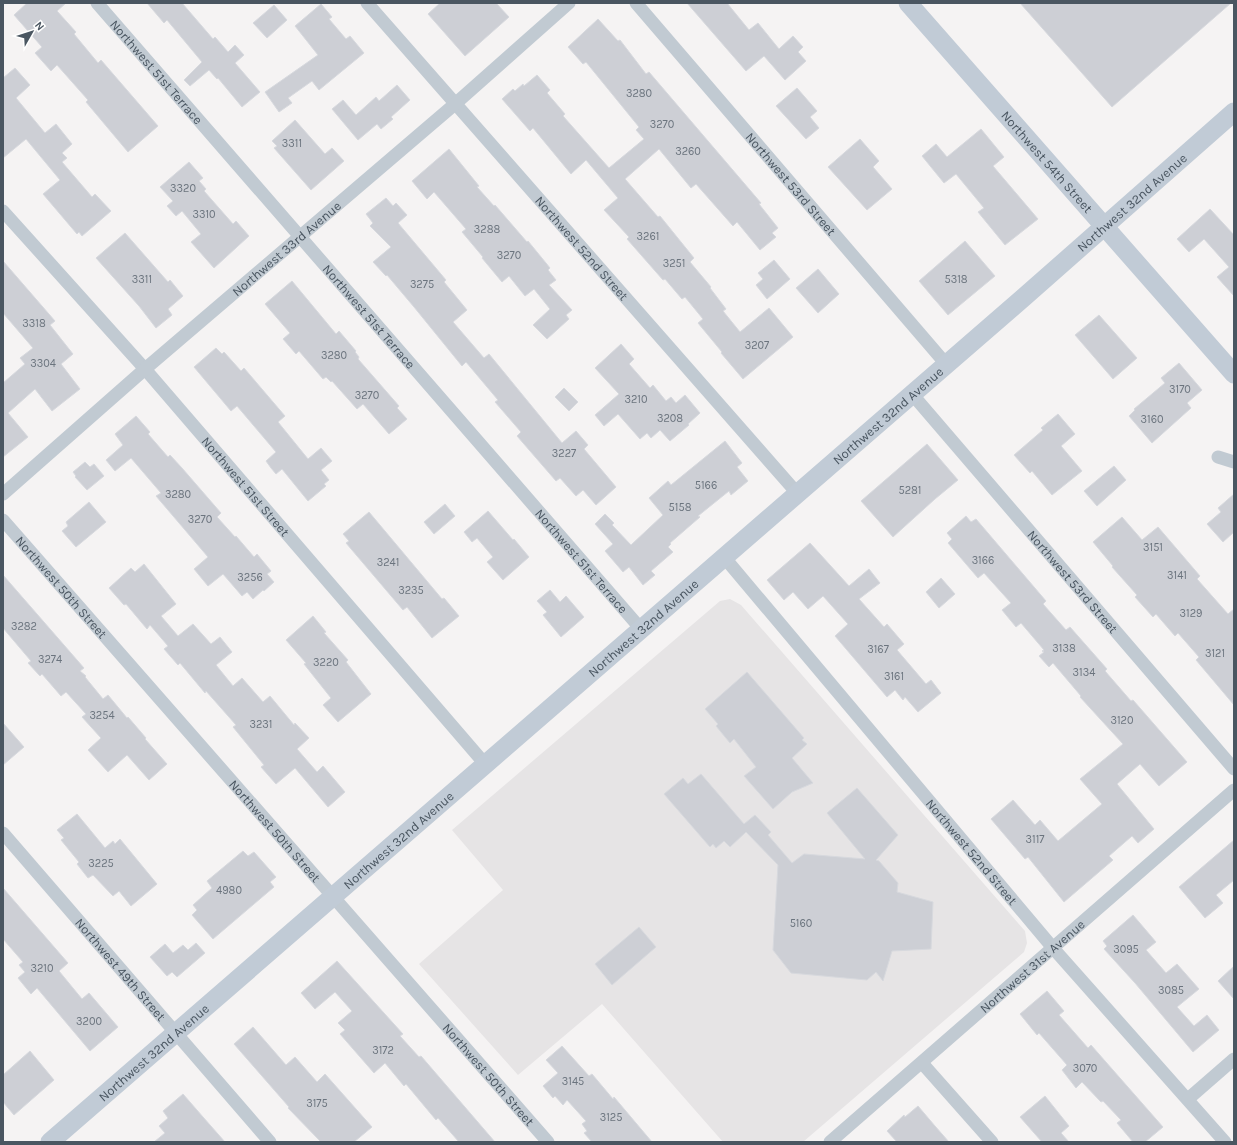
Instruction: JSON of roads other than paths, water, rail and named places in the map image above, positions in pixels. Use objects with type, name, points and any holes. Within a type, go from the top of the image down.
[{"type":"main road","name":"Northwest 54th Street","points":[[908,3],[1104,228],[1234,374]]},
{"type":"main road","name":"Northwest 32nd Avenue","points":[[50,1142],[1104,228],[1234,112]]},
{"type":"street","name":"Northwest 51st Terrace","points":[[97,3],[641,629]]},
{"type":"street","name":"Northwest 52nd Street","points":[[367,3],[797,493]]},
{"type":"street","name":"Northwest 33rd Avenue","points":[[3,494],[145,368],[455,104],[569,3]]},
{"type":"street","name":"Northwest 53rd Street","points":[[636,3],[946,364]]},
{"type":"street","name":"Northwest 51st Street","points":[[3,211],[145,368],[485,764]]},
{"type":"street","name":"Northwest 53rd Street","points":[[912,394],[1234,769]]},
{"type":"street","points":[[1218,457],[1234,462]]},
{"type":"street","name":"Northwest 50th Street","points":[[3,520],[548,1142]]},
{"type":"street","name":"Northwest 52nd Street","points":[[724,557],[1053,948],[1225,1142]]},
{"type":"street","name":"Northwest 31st Avenue","points":[[830,1142],[1234,790]]},
{"type":"street","name":"Northwest 49th Street","points":[[3,833],[270,1142]]},
{"type":"street","points":[[1188,1099],[1234,1059]]},
{"type":"street","points":[[922,1063],[992,1142]]}]
